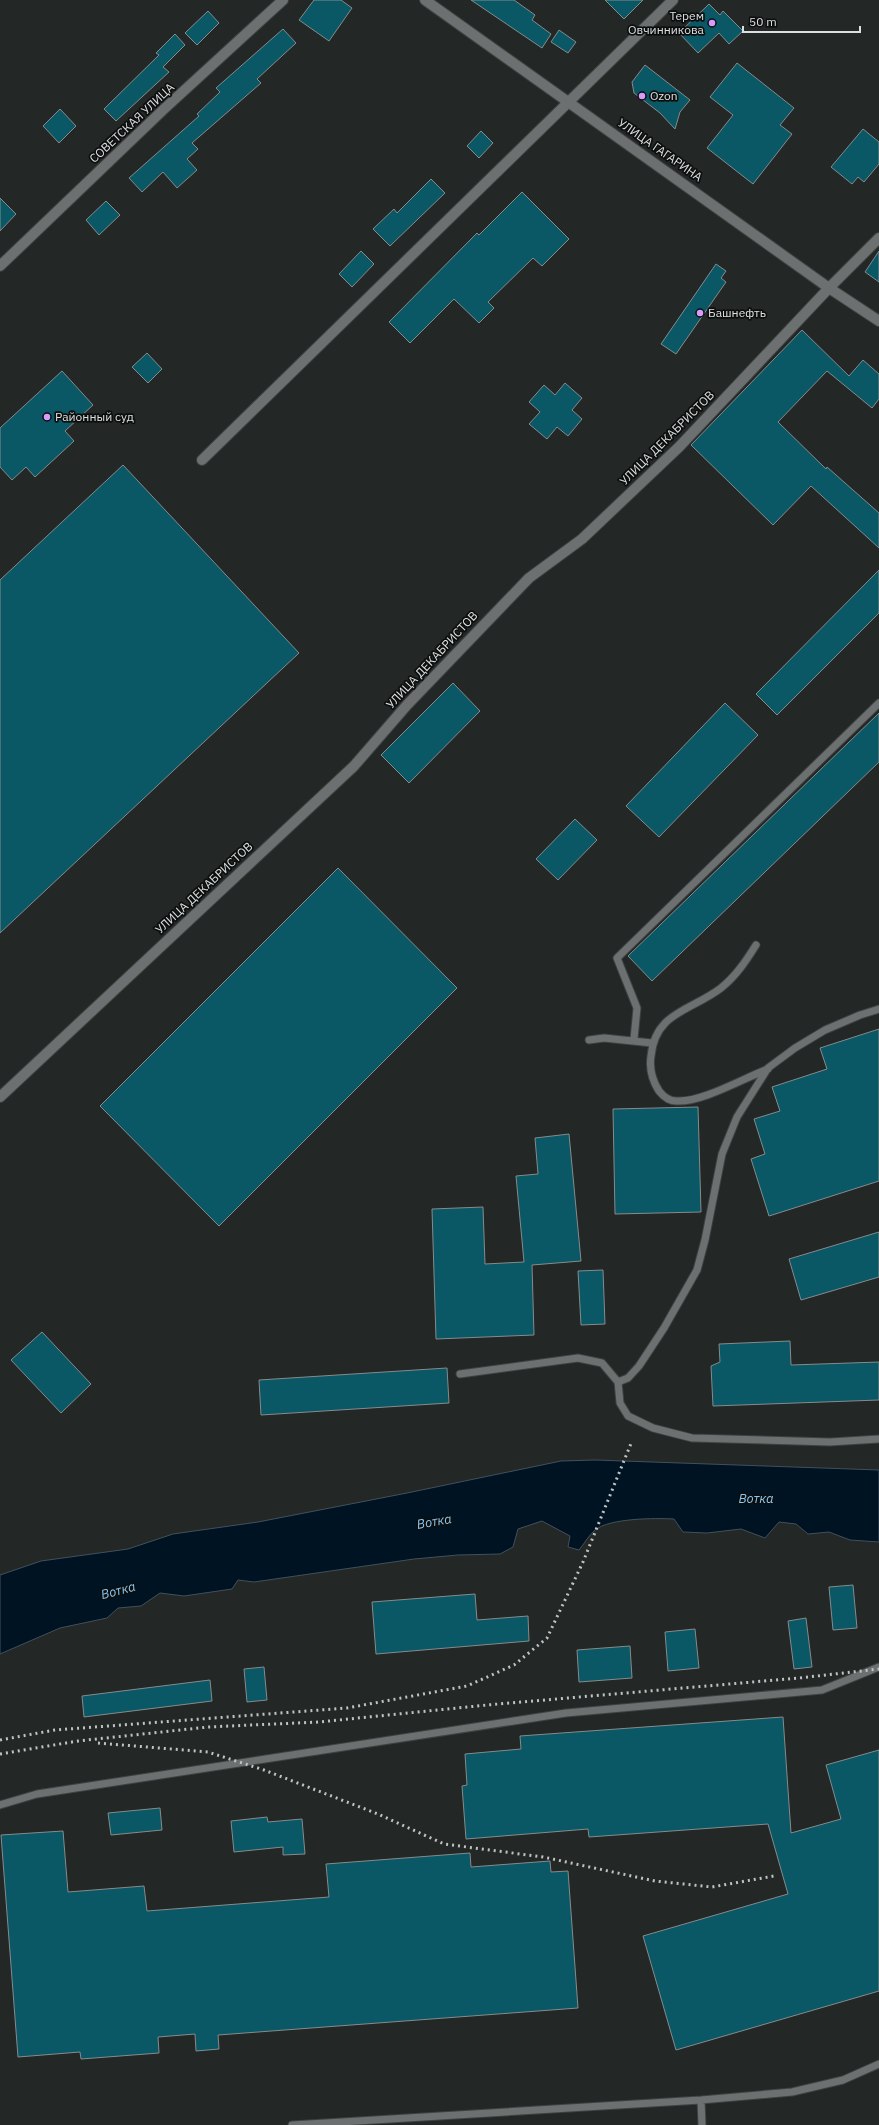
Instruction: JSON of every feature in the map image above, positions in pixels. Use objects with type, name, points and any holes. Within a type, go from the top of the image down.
[{"type":"street","name":"СОВЕТСКАЯ УЛИЦА","points":[[0,266],[164,109],[283,0]]},
{"type":"street","name":"УЛИЦА ГАГАРИНА","points":[[425,0],[569,101],[829,288],[879,321]]},
{"type":"street","points":[[202,460],[673,0]]},
{"type":"street","name":"УЛИЦА ДЕКАБРИСТОВ","points":[[0,1097],[354,766],[407,704],[529,578],[582,540],[679,447],[829,288],[879,238]]},
{"type":"lane","points":[[634,1039],[637,1008],[617,958],[879,703]]},
{"type":"lane","points":[[756,945],[741,968],[720,988],[660,1026],[652,1042],[650,1066],[654,1084],[663,1096],[676,1102],[698,1098],[768,1068],[795,1048],[825,1030],[860,1014],[879,1009]]},
{"type":"lane","points":[[589,1040],[604,1038],[634,1039],[652,1042]]},
{"type":"lane","points":[[618,1382],[628,1378],[639,1366],[664,1328],[697,1270],[705,1240],[722,1154],[737,1117],[768,1068]]},
{"type":"lane","points":[[460,1374],[578,1358],[602,1363],[618,1382],[620,1403],[628,1416],[653,1428],[692,1438],[830,1442],[879,1439]]},
{"type":"lane","points":[[0,1805],[37,1794],[566,1713],[822,1690],[879,1667]]},
{"type":"lane","points":[[292,2125],[701,2100],[792,2092],[843,2080],[879,2064]]},
{"type":"lane","points":[[701,2100],[702,2125]]},
{"type":"water","name":"Вотка","points":[[595,1460],[879,1470],[879,1542],[850,1540],[829,1532],[808,1534],[796,1524],[779,1522],[765,1538],[741,1529],[707,1533],[683,1532],[674,1519],[645,1519],[622,1521],[602,1526],[593,1532],[579,1550],[568,1547],[570,1536],[542,1521],[518,1529],[513,1547],[500,1554],[458,1555],[414,1559],[254,1582],[238,1580],[232,1589],[184,1596],[160,1593],[141,1606],[118,1608],[107,1618],[60,1628],[0,1654],[0,1575],[41,1561],[128,1549],[173,1534],[258,1522],[561,1461]]},
{"type":"building","points":[[314,0],[341,0],[352,8],[329,41],[299,20]]},
{"type":"building","points":[[471,0],[514,0],[535,15],[532,20],[551,34],[542,48]]},
{"type":"building","points":[[605,0],[643,0],[624,19]]},
{"type":"building","name":"Терем Овчинникова","points":[[709,4],[720,15],[723,11],[743,31],[729,44],[719,33],[698,53],[679,33]]},
{"type":"building","points":[[208,11],[219,23],[197,45],[185,33]]},
{"type":"building","points":[[283,29],[296,43],[257,79],[261,83],[192,143],[198,149],[187,159],[197,170],[177,188],[163,172],[142,192],[129,178],[199,116],[197,114],[220,92],[216,88]]},
{"type":"building","points":[[559,30],[576,42],[568,53],[551,42]]},
{"type":"building","points":[[175,34],[185,45],[163,67],[169,72],[116,121],[104,109],[159,55],[156,53]]},
{"type":"building","points":[[737,63],[794,108],[780,125],[792,134],[753,184],[707,148],[733,115],[710,97]]},
{"type":"building","points":[[645,65],[690,100],[680,112],[675,129],[660,113],[634,93],[632,82]]},
{"type":"building","points":[[60,109],[76,126],[59,143],[43,126]]},
{"type":"building","points":[[863,129],[879,142],[879,164],[864,182],[858,177],[852,184],[831,167]]},
{"type":"building","points":[[481,131],[493,143],[479,158],[467,146]]},
{"type":"building","points":[[431,179],[445,193],[390,246],[373,229],[394,209],[397,213]]},
{"type":"building","points":[[522,192],[569,239],[542,266],[533,258],[488,302],[494,308],[479,323],[454,299],[410,343],[389,322],[477,233],[479,235]]},
{"type":"building","points":[[0,198],[16,214],[0,231]]},
{"type":"building","points":[[106,201],[120,215],[99,235],[86,220]]},
{"type":"building","points":[[361,251],[374,264],[352,287],[339,274]]},
{"type":"building","points":[[879,251],[879,282],[865,272]]},
{"type":"building","points":[[716,264],[726,271],[721,278],[726,282],[676,354],[661,344]]},
{"type":"building","points":[[802,330],[849,376],[863,360],[879,374],[879,399],[872,408],[827,371],[778,422],[826,469],[827,467],[879,513],[879,548],[811,486],[773,525],[691,445]]},
{"type":"building","points":[[147,353],[162,369],[148,383],[132,367]]},
{"type":"building","name":"Районный суд","points":[[62,371],[93,405],[65,431],[74,441],[35,477],[26,467],[12,480],[0,467],[0,428]]},
{"type":"building","points":[[565,383],[582,398],[572,410],[582,419],[568,436],[557,427],[547,439],[529,424],[540,412],[529,402],[544,385],[555,395]]},
{"type":"building","points":[[123,465],[299,653],[0,933],[0,580]]},
{"type":"building","points":[[879,570],[879,613],[777,715],[756,694]]},
{"type":"building","points":[[453,683],[480,711],[409,783],[381,755]]},
{"type":"building","points":[[725,703],[758,735],[659,837],[626,806]]},
{"type":"building","points":[[879,713],[879,762],[652,981],[628,956]]},
{"type":"building","points":[[575,819],[597,840],[558,880],[536,859]]},
{"type":"building","points":[[338,868],[457,988],[219,1226],[100,1106]]},
{"type":"building","points":[[879,1029],[879,1181],[769,1216],[751,1159],[765,1154],[754,1119],[780,1111],[772,1087],[827,1069],[820,1048]]},
{"type":"building","points":[[698,1107],[701,1212],[615,1214],[613,1109]]},
{"type":"building","points":[[569,1134],[581,1261],[532,1265],[534,1335],[436,1339],[432,1209],[483,1207],[485,1264],[524,1262],[516,1176],[538,1174],[535,1138]]},
{"type":"building","points":[[879,1232],[879,1277],[801,1300],[789,1259]]},
{"type":"building","points":[[603,1270],[605,1324],[581,1325],[578,1271]]},
{"type":"building","points":[[42,1332],[91,1384],[61,1413],[11,1360]]},
{"type":"building","points":[[790,1341],[791,1365],[879,1362],[879,1400],[713,1406],[711,1366],[720,1362],[719,1344]]},
{"type":"building","points":[[447,1368],[449,1403],[261,1415],[259,1380]]},
{"type":"building","points":[[853,1585],[857,1628],[833,1630],[829,1587]]},
{"type":"building","points":[[475,1594],[477,1620],[528,1616],[529,1641],[376,1654],[372,1602]]},
{"type":"building","points":[[806,1618],[812,1667],[794,1669],[788,1621]]},
{"type":"building","points":[[695,1629],[699,1668],[668,1671],[665,1632]]},
{"type":"building","points":[[630,1646],[632,1678],[579,1682],[577,1650]]},
{"type":"building","points":[[264,1667],[267,1700],[247,1702],[244,1669]]},
{"type":"building","points":[[210,1680],[212,1701],[84,1717],[82,1696]]},
{"type":"building","points":[[783,1717],[791,1833],[841,1819],[826,1765],[879,1750],[879,1991],[676,2050],[643,1936],[788,1894],[768,1824],[589,1837],[588,1829],[466,1839],[462,1786],[467,1785],[465,1754],[521,1749],[520,1736]]},
{"type":"building","points":[[160,1808],[162,1830],[111,1835],[108,1813]]},
{"type":"building","points":[[267,1817],[268,1822],[302,1819],[305,1854],[283,1855],[283,1847],[234,1852],[231,1821]]},
{"type":"building","points":[[63,1831],[68,1892],[144,1886],[147,1911],[329,1897],[326,1864],[470,1853],[471,1867],[550,1861],[551,1872],[568,1871],[578,2008],[218,2035],[219,2049],[196,2051],[195,2034],[158,2037],[159,2053],[81,2059],[80,2052],[18,2057],[1,1835]]},
{"type":"railway","points":[[0,1740],[55,1730],[347,1708],[467,1686],[514,1665],[547,1638],[583,1562],[632,1441]]},
{"type":"railway","points":[[0,1754],[78,1741],[208,1727],[319,1722],[487,1705],[799,1678],[879,1669]]},
{"type":"railway","points":[[98,1743],[208,1752],[264,1770],[378,1814],[444,1844],[543,1857],[655,1881],[712,1887],[774,1876]]},
{"type":"place","name":"Терем Овчинникова","points":[[712,23]]},
{"type":"place","name":"Ozon","points":[[642,96]]},
{"type":"place","name":"Башнефть","points":[[700,313]]},
{"type":"place","name":"Районный суд","points":[[47,417]]}]
